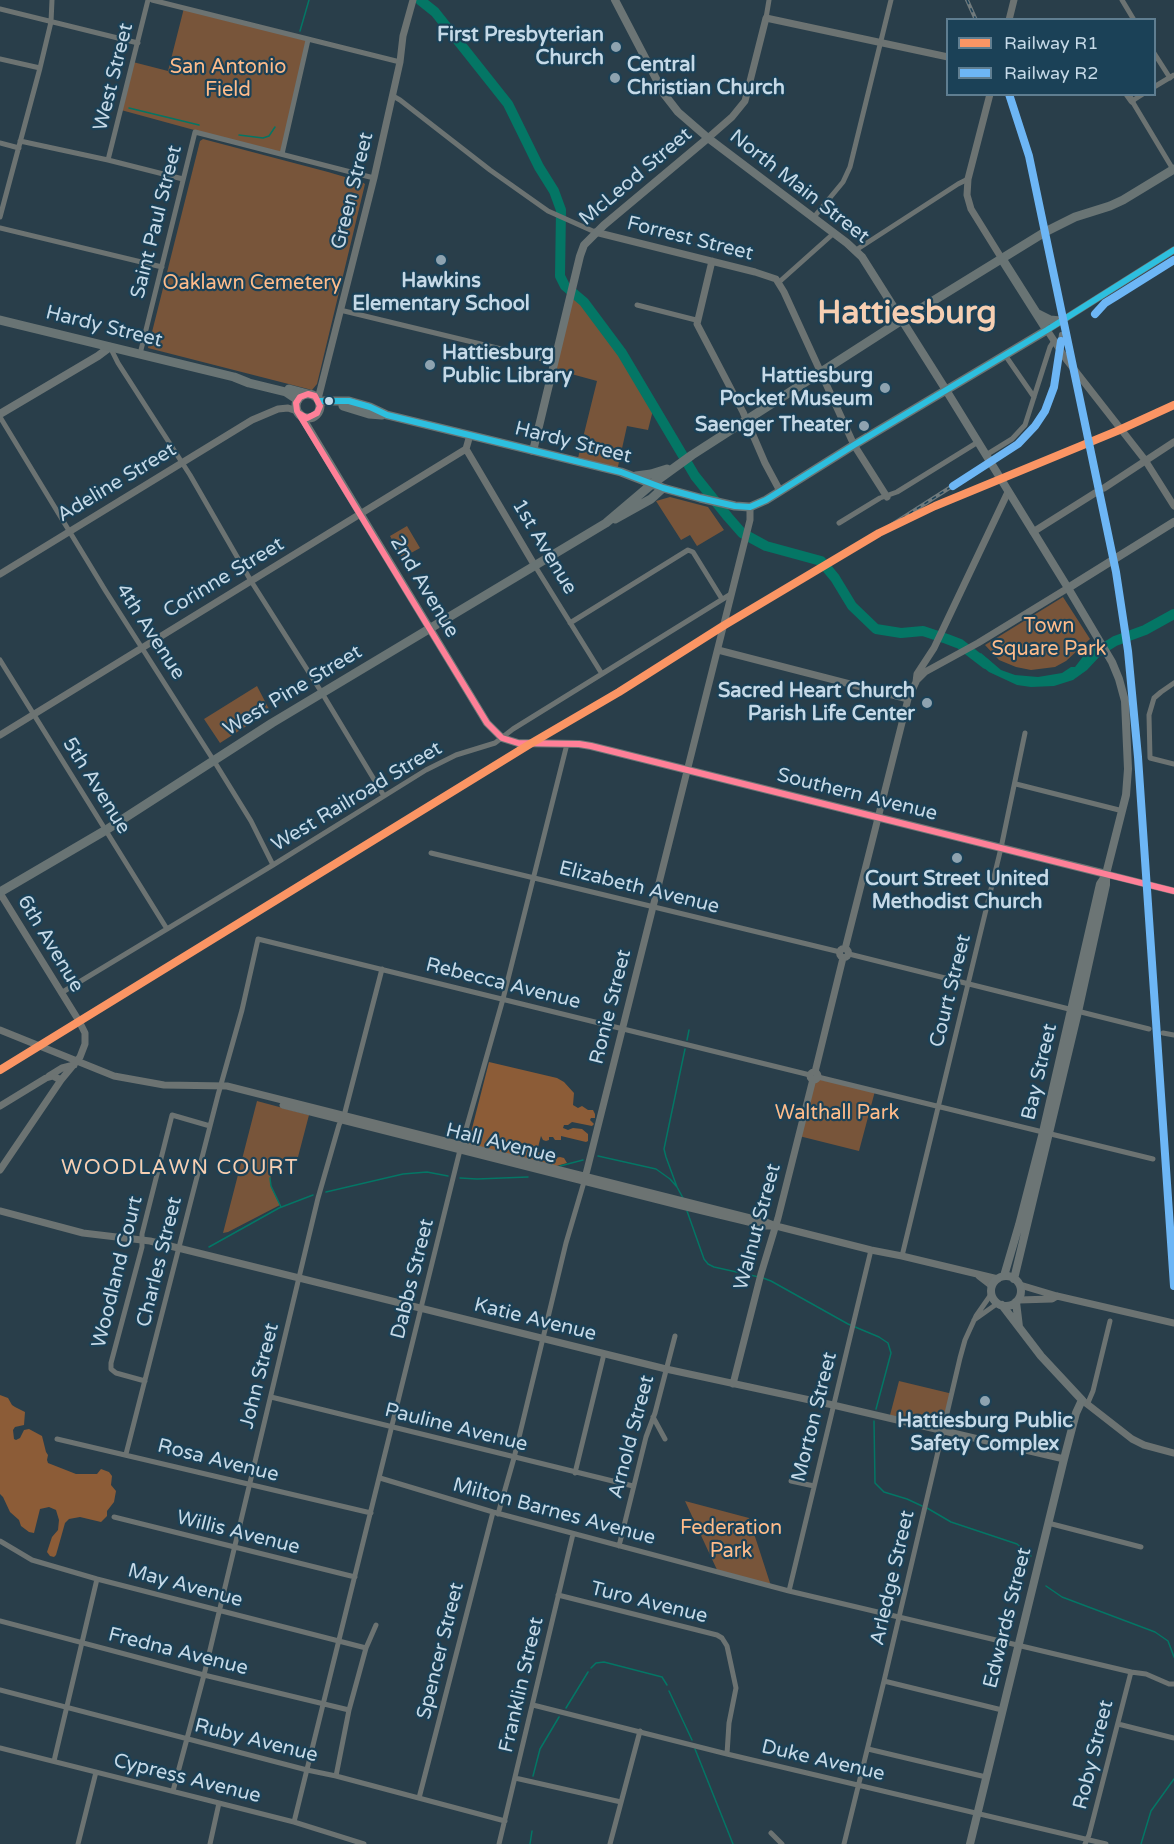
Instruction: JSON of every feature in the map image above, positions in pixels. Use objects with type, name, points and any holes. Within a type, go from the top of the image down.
[{"type":"main road","name":"North Main Street","points":[[615,0],[668,100],[678,112],[708,138],[856,250],[946,390],[1107,654]]},
{"type":"main road","name":"McLeod Street","points":[[533,451],[582,250],[586,242],[708,138]]},
{"type":"main road","name":"West Pine Street","points":[[606,523],[674,467],[902,320],[1061,223],[1117,203],[1174,170]]},
{"type":"main road","points":[[750,507],[759,504],[1047,330],[1002,259]]},
{"type":"main road","points":[[1038,314],[1050,320],[1061,321]]},
{"type":"main road","name":"Hardy Street","points":[[0,320],[234,377],[286,392],[301,411]]},
{"type":"main road","points":[[0,415],[110,347]]},
{"type":"main road","name":"Hardy Street","points":[[234,377],[249,378],[369,414],[387,415],[621,472],[663,488],[700,498],[750,507]]},
{"type":"main road","points":[[316,398],[314,416],[301,411],[316,398]]},
{"type":"main road","name":"2nd Avenue","points":[[301,411],[488,723],[502,738]]},
{"type":"main road","points":[[631,476],[651,474],[674,467]]},
{"type":"main road","points":[[674,467],[669,475],[669,482],[676,491]]},
{"type":"main road","points":[[621,472],[633,486],[635,493],[631,501]]},
{"type":"main road","name":"West Pine Street","points":[[0,892],[106,830],[322,693],[606,523],[643,504],[663,488]]},
{"type":"main road","points":[[1068,588],[1174,522]]},
{"type":"main road","name":"Bay Street","points":[[1017,1282],[1046,1133],[1075,1011],[1100,884],[1106,874],[1123,811],[1128,776],[1125,701],[1119,679],[1107,654]]},
{"type":"main road","name":"Southern Avenue","points":[[502,738],[530,744],[591,746],[1106,874]]},
{"type":"main road","name":"Bay Street","points":[[997,1284],[1019,1225],[1046,1133]]},
{"type":"main road","points":[[1019,1327],[1017,1301],[1021,1292],[1017,1282],[997,1284],[994,1299],[1041,1356],[1084,1402]]},
{"type":"main road","points":[[1000,1304],[1011,1305],[1017,1301]]},
{"type":"main road","name":"Edwards Street","points":[[970,1844],[1076,1413],[1084,1402]]},
{"type":"street","points":[[0,217],[40,68],[51,22],[52,0]]},
{"type":"street","points":[[150,0],[400,62]]},
{"type":"street","name":"West Street","points":[[108,160],[150,0]]},
{"type":"street","points":[[708,138],[732,117],[745,101],[770,0]]},
{"type":"street","points":[[814,217],[843,182],[848,172],[891,0]]},
{"type":"street","points":[[1010,18],[1014,0]]},
{"type":"street","points":[[1122,0],[1133,18]]},
{"type":"street","name":"Green Street","points":[[316,398],[374,178],[412,2]]},
{"type":"street","points":[[0,9],[138,43]]},
{"type":"street","points":[[766,18],[946,57]]},
{"type":"street","points":[[308,40],[282,154],[374,178]]},
{"type":"street","points":[[1156,54],[1172,77],[1156,86]]},
{"type":"street","points":[[0,58],[40,68]]},
{"type":"street","name":"Forrest Street","points":[[393,96],[497,175],[548,211],[570,222],[595,232],[772,277],[778,283]]},
{"type":"street","points":[[989,96],[967,189],[969,204],[1002,259]]},
{"type":"street","points":[[1129,98],[1174,170]]},
{"type":"street","name":"Saint Paul Street","points":[[140,354],[195,132],[282,154]]},
{"type":"street","points":[[20,141],[183,179]]},
{"type":"street","points":[[0,143],[19,148]]},
{"type":"street","points":[[856,250],[968,179]]},
{"type":"street","points":[[0,228],[162,267]]},
{"type":"street","points":[[834,233],[778,283],[854,445],[887,497]]},
{"type":"street","points":[[1174,250],[1047,330],[1144,460],[1174,506]]},
{"type":"street","points":[[712,261],[696,320],[698,328],[780,491]]},
{"type":"street","points":[[637,305],[696,320]]},
{"type":"street","points":[[340,310],[555,363]]},
{"type":"street","points":[[986,455],[1012,439],[1026,423],[1050,347],[1054,341]]},
{"type":"street","points":[[110,347],[384,796]]},
{"type":"street","points":[[1005,355],[1034,397]]},
{"type":"street","name":"Adeline Street","points":[[0,574],[252,420],[267,408],[294,404],[301,411]]},
{"type":"street","name":"4th Avenue","points":[[0,415],[69,531],[251,821],[273,865]]},
{"type":"street","points":[[466,449],[470,435]]},
{"type":"street","points":[[839,523],[978,442]]},
{"type":"street","points":[[1104,488],[1174,442]]},
{"type":"street","name":"Corinne Street","points":[[0,735],[466,449]]},
{"type":"street","name":"1st Avenue","points":[[466,449],[602,674]]},
{"type":"street","name":"Walnut Street","points":[[733,1384],[776,1226],[908,699],[921,667],[935,646],[1008,492]]},
{"type":"street","points":[[1033,532],[1095,493]]},
{"type":"street","name":"Ronie Street","points":[[496,1513],[514,1458],[566,1243],[585,1179],[654,907],[750,520],[750,507]]},
{"type":"street","points":[[570,623],[688,550],[693,552],[722,599]]},
{"type":"street","points":[[916,682],[926,672],[1068,588]]},
{"type":"street","name":"West Railroad Street","points":[[61,993],[435,765],[456,755],[493,744],[513,729],[731,594]]},
{"type":"street","points":[[935,646],[933,659],[938,665]]},
{"type":"street","points":[[718,650],[908,699]]},
{"type":"street","name":"5th Avenue","points":[[0,660],[167,929]]},
{"type":"street","points":[[1174,683],[1157,695],[1150,706],[1150,758],[1174,764]]},
{"type":"street","name":"Court Street","points":[[902,1256],[1001,848],[1025,734]]},
{"type":"street","name":"Dabbs Street","points":[[294,1822],[461,1148],[503,999],[567,744]]},
{"type":"street","points":[[1016,784],[1123,811]]},
{"type":"street","name":"Elizabeth Avenue","points":[[431,853],[1149,1029]]},
{"type":"street","name":"Southern Avenue","points":[[1106,874],[1174,891]]},
{"type":"street","name":"6th Avenue","points":[[0,892],[85,1033],[85,1044],[74,1065]]},
{"type":"street","name":"Rebecca Avenue","points":[[258,939],[1153,1160]]},
{"type":"street","name":"Charles Street","points":[[126,1454],[220,1087],[242,1010],[258,939]]},
{"type":"street","name":"John Street","points":[[172,1791],[220,1611],[318,1198],[382,969]]},
{"type":"street","name":"Hall Avenue","points":[[0,1030],[114,1076],[164,1085],[220,1087],[765,1226],[776,1226],[871,1251],[902,1256],[979,1276],[997,1284]]},
{"type":"street","points":[[1163,1033],[1174,1035]]},
{"type":"street","points":[[0,1106],[62,1068],[74,1065]]},
{"type":"street","points":[[0,1170],[61,1080],[74,1065]]},
{"type":"street","points":[[46,1078],[52,1076],[61,1080]]},
{"type":"street","name":"Woodland Court","points":[[145,1381],[116,1373],[111,1369],[111,1363],[142,1247],[172,1115],[210,1126]]},
{"type":"street","name":"Katie Avenue","points":[[0,1211],[83,1233],[142,1240],[179,1248],[666,1369],[833,1405],[1064,1460]]},
{"type":"street","name":"Morton Street","points":[[789,1591],[871,1251]]},
{"type":"street","points":[[1017,1282],[1057,1296],[1174,1323]]},
{"type":"street","name":"Arledge Street","points":[[844,1844],[965,1340],[976,1316],[997,1284]]},
{"type":"street","points":[[1017,1301],[1052,1299],[1057,1296]]},
{"type":"street","points":[[975,1320],[1000,1304]]},
{"type":"street","name":"Edwards Street","points":[[1084,1402],[1094,1391],[1110,1322]]},
{"type":"street","name":"Arnold Street","points":[[619,1546],[633,1486],[675,1336]]},
{"type":"street","points":[[575,1473],[604,1354]]},
{"type":"street","name":"Pauline Avenue","points":[[271,1397],[633,1486]]},
{"type":"street","points":[[1084,1402],[1124,1434],[1138,1442],[1174,1453]]},
{"type":"street","points":[[653,1417],[666,1439]]},
{"type":"street","name":"Rosa Avenue","points":[[57,1439],[371,1513]]},
{"type":"street","name":"Milton Barnes Avenue","points":[[380,1478],[496,1513],[789,1591],[1146,1674],[1174,1684]]},
{"type":"street","points":[[791,1481],[814,1486]]},
{"type":"street","name":"Spencer Street","points":[[419,1798],[496,1513]]},
{"type":"street","name":"Willis Avenue","points":[[114,1517],[355,1577]]},
{"type":"street","points":[[1048,1523],[1141,1547]]},
{"type":"street","name":"Franklin Street","points":[[499,1844],[573,1534]]},
{"type":"street","name":"May Avenue","points":[[0,1541],[32,1560],[97,1579],[366,1648]]},
{"type":"street","points":[[54,1761],[97,1579]]},
{"type":"street","name":"Turo Avenue","points":[[558,1595],[722,1638],[727,1646],[736,1688],[729,1723],[727,1754]]},
{"type":"street","name":"Fredna Avenue","points":[[0,1621],[204,1675],[349,1710]]},
{"type":"street","points":[[336,1776],[349,1710],[366,1648],[376,1625]]},
{"type":"street","name":"Roby Street","points":[[1086,1842],[1131,1672]]},
{"type":"street","points":[[884,1681],[1002,1710]]},
{"type":"street","name":"Ruby Avenue","points":[[0,1690],[505,1821]]},
{"type":"street","name":"Duke Avenue","points":[[533,1705],[977,1813],[1086,1842],[1106,1844]]},
{"type":"street","points":[[1118,1724],[1174,1738]]},
{"type":"street","points":[[610,1844],[640,1731]]},
{"type":"street","name":"Cypress Avenue","points":[[0,1748],[294,1822],[343,1841],[364,1844]]},
{"type":"street","points":[[868,1749],[986,1777]]},
{"type":"street","points":[[78,1844],[96,1772]]},
{"type":"street","points":[[515,1778],[621,1803]]},
{"type":"street","points":[[210,1844],[219,1803]]},
{"type":"street","points":[[771,1833],[782,1844]]},
{"type":"green space","name":"San Antonio Field","points":[[184,8],[308,40],[282,154],[121,110],[133,62],[168,71]]},
{"type":"green space","name":"Oaklawn Cemetery","points":[[203,139],[365,184],[317,384],[312,390],[148,348],[200,141]]},
{"type":"green space","points":[[571,291],[584,302],[622,353],[654,406],[648,430],[627,426],[617,471],[577,462],[597,381],[553,369]]},
{"type":"green space","points":[[670,497],[708,507],[724,530],[697,546],[690,535],[681,540],[656,501]]},
{"type":"green space","points":[[407,526],[420,548],[402,558],[390,536]]},
{"type":"green space","name":"Town Square Park","points":[[1063,597],[1090,639],[1066,661],[1055,667],[1031,670],[999,660],[985,645]]},
{"type":"green space","points":[[257,686],[270,711],[220,743],[204,719]]},
{"type":"green space","name":"Walthall Park","points":[[814,1080],[875,1091],[859,1151],[799,1136]]},
{"type":"green space","points":[[257,1101],[309,1115],[298,1157],[281,1159],[272,1166],[270,1181],[280,1205],[223,1233]]},
{"type":"green space","points":[[899,1381],[953,1394],[943,1432],[889,1419]]},
{"type":"green space","name":"Federation Park","points":[[685,1501],[749,1518],[771,1586],[718,1572]]},
{"type":"shaded area","points":[[1095,648],[1100,656],[1087,670],[1073,680],[1054,686],[1017,685],[989,672],[973,659],[981,653],[1001,670],[1015,675],[1038,677],[1062,673],[1075,667],[1088,650]]},
{"type":"shaded area","points":[[489,1062],[557,1078],[574,1093],[573,1105],[593,1110],[595,1118],[590,1120],[594,1124],[592,1126],[572,1122],[564,1125],[563,1128],[582,1129],[588,1134],[586,1142],[561,1136],[561,1140],[549,1137],[546,1141],[541,1136],[537,1151],[551,1159],[564,1158],[567,1163],[553,1167],[488,1150],[486,1146],[482,1149],[479,1147],[478,1138],[474,1144],[470,1146],[468,1144]]},
{"type":"shaded area","points":[[0,1395],[8,1398],[12,1405],[25,1412],[24,1425],[15,1427],[13,1430],[14,1439],[20,1438],[24,1430],[29,1429],[42,1436],[48,1463],[76,1474],[97,1474],[101,1469],[112,1476],[111,1485],[116,1491],[114,1502],[107,1511],[107,1516],[101,1522],[80,1517],[69,1519],[65,1523],[54,1557],[47,1552],[52,1537],[58,1530],[59,1520],[56,1510],[49,1507],[40,1509],[34,1533],[29,1532],[10,1512],[0,1494]]},
{"type":"waterway","points":[[300,31],[309,0]]},
{"type":"waterway","points":[[420,0],[435,12],[508,104],[539,167],[554,191],[561,210],[560,276],[565,286],[584,302],[622,353],[695,476],[728,517],[742,533],[766,546],[821,561],[835,578],[852,606],[876,629],[901,633],[923,631],[960,644],[986,664]]},
{"type":"waterway","points":[[129,108],[199,125]]},
{"type":"waterway","points":[[239,135],[263,138],[269,136],[275,127]]},
{"type":"waterway","points":[[1088,660],[1115,641],[1145,630],[1174,614]]},
{"type":"waterway","points":[[687,1040],[689,1030]]},
{"type":"waterway","points":[[677,1187],[664,1149],[685,1049]]},
{"type":"waterway","points":[[598,1156],[656,1169],[670,1179],[683,1198]]},
{"type":"waterway","points":[[560,1166],[583,1160]]},
{"type":"waterway","points":[[326,1192],[403,1174],[427,1172],[448,1176]]},
{"type":"waterway","points":[[460,1178],[528,1177]]},
{"type":"waterway","points":[[270,1178],[271,1186],[281,1207]]},
{"type":"waterway","points":[[209,1247],[279,1208],[313,1195]]},
{"type":"waterway","points":[[687,1211],[704,1259],[708,1264],[759,1277]]},
{"type":"waterway","points":[[763,1278],[888,1343],[891,1353],[876,1409]]},
{"type":"waterway","points":[[874,1421],[875,1483],[884,1492],[922,1506]]},
{"type":"waterway","points":[[927,1508],[951,1522],[1017,1544],[1031,1556]]},
{"type":"waterway","points":[[1046,1586],[1062,1597],[1155,1632],[1168,1641],[1174,1657]]},
{"type":"waterway","points":[[591,1668],[596,1663],[604,1662],[662,1677],[667,1685]]},
{"type":"waterway","points":[[566,1708],[588,1672]]},
{"type":"waterway","points":[[669,1691],[692,1740]]},
{"type":"waterway","points":[[533,1776],[540,1749],[559,1717]]},
{"type":"waterway","points":[[695,1749],[733,1844]]},
{"type":"waterway","points":[[1141,1844],[1151,1811],[1174,1779]]},
{"type":"waterway","points":[[530,1844],[532,1831]]},
{"type":"railway","points":[[967,0],[975,18]]},
{"type":"railway","points":[[1010,96],[1029,156],[1116,572],[1128,651],[1138,757],[1174,1286]]},
{"type":"railway","points":[[1095,314],[1105,303],[1174,260]]},
{"type":"railway","points":[[879,533],[1018,444],[1035,426],[1045,411],[1054,387],[1061,334]]},
{"type":"rail line","name":"R2","points":[[1010,96],[1029,156],[1116,572],[1128,651],[1138,757],[1174,1286]]},
{"type":"rail line","name":"R2","points":[[1095,314],[1105,303],[1174,260]]},
{"type":"rail line","name":"R2","points":[[953,486],[1018,444],[1035,426],[1045,411],[1054,387],[1061,341]]},
{"type":"rail line","name":"R1","points":[[0,1070],[530,744],[619,692],[723,626],[879,533],[935,506],[1174,405]]},
{"type":"transit line","points":[[319,401],[349,401],[387,415],[621,472],[663,488],[700,498],[750,507],[766,500],[1047,330],[1174,250]]},
{"type":"transit line","points":[[300,414],[307,418],[317,413],[320,406],[315,396],[308,394],[300,397],[296,403],[297,411],[487,723],[502,738],[518,743],[591,746],[1174,891]]},
{"type":"place","name":"First Presbyterian Church","points":[[616,47]]},
{"type":"place","name":"Central Christian Church","points":[[615,78]]},
{"type":"place","name":"Hawkins Elementary School","points":[[441,260]]},
{"type":"place","name":"Hattiesburg Public Library","points":[[430,365]]},
{"type":"place","name":"Hattiesburg Pocket Museum","points":[[885,388]]},
{"type":"place","name":"Saenger Theater","points":[[864,426]]},
{"type":"place","name":"Sacred Heart Church Parish Life Center","points":[[927,703]]},
{"type":"place","name":"Court Street United Methodist Church","points":[[957,858]]},
{"type":"place","name":"Hattiesburg Public Safety Complex","points":[[985,1401]]},
{"type":"district","name":"Hattiesburg","points":[[907,315]]},
{"type":"district","name":"WOODLAWN COURT","points":[[180,1168]]}]
